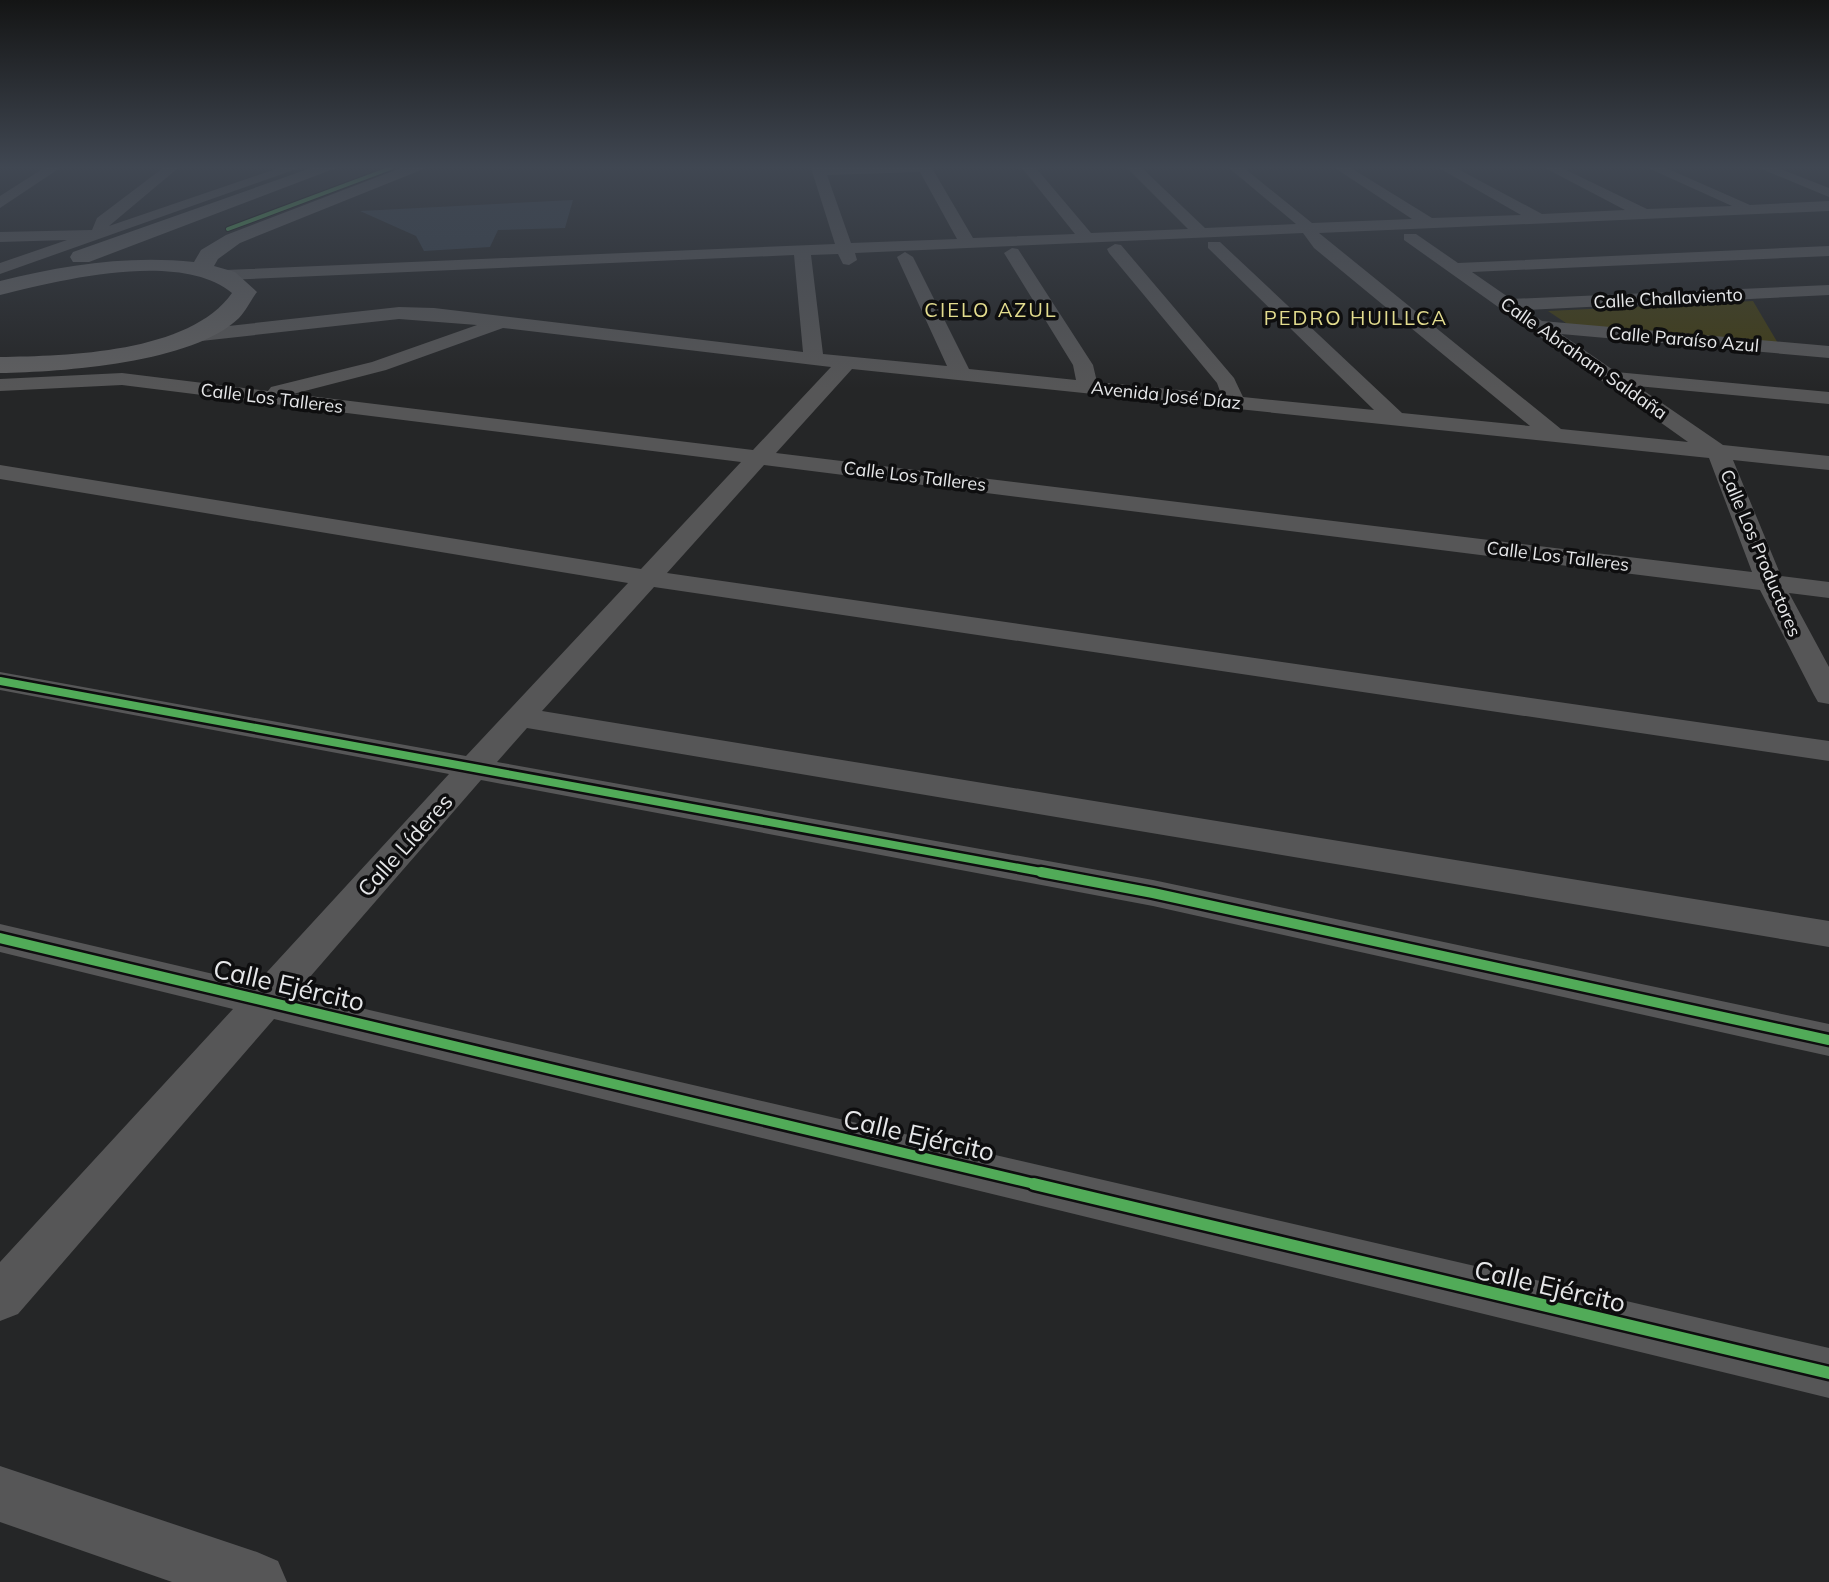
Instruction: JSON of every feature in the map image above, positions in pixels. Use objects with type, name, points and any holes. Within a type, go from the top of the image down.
[{"type":"main road","points":[[0,287],[122,242]]},
{"type":"main road","points":[[213,272],[209,255],[229,242]]},
{"type":"main road","points":[[0,287],[112,268],[213,272],[239,283],[245,292],[240,306],[219,322],[183,337],[81,361],[0,365]]},
{"type":"street","points":[[0,269],[78,242]]},
{"type":"street","points":[[842,242],[846,254]]},
{"type":"street","points":[[213,272],[425,272],[846,254],[996,242]]},
{"type":"street","points":[[846,254],[905,257],[1115,249],[1182,242]]},
{"type":"street","points":[[1211,242],[1396,419]]},
{"type":"street","points":[[1320,242],[1556,436]]},
{"type":"street","name":"Calle Abraham Saldaña","points":[[1417,242],[1719,453]]},
{"type":"street","points":[[1783,242],[1829,263]]},
{"type":"street","points":[[1115,249],[1227,382],[1235,402]]},
{"type":"street","points":[[1455,268],[1829,251]]},
{"type":"street","points":[[1012,253],[1083,365],[1088,387]]},
{"type":"street","points":[[803,256],[831,360]]},
{"type":"street","points":[[905,257],[961,374]]},
{"type":"street","points":[[245,292],[425,272]]},
{"type":"street","name":"Calle Challaviento","points":[[1508,305],[1829,290]]},
{"type":"street","name":"Avenida José Díaz","points":[[183,337],[399,313],[434,314],[961,374],[1829,463]]},
{"type":"street","points":[[260,396],[379,366],[503,323]]},
{"type":"street","name":"Calle Paraíso Azul","points":[[1538,326],[1829,352]]},
{"type":"street","name":"Calle Líderes","points":[[0,1298],[519,717],[759,457],[831,360]]},
{"type":"street","points":[[1611,378],[1829,398]]},
{"type":"street","name":"Calle Los Talleres","points":[[0,385],[122,379],[1829,590]]},
{"type":"street","name":"Calle Los Productores","points":[[1719,453],[1770,583],[1829,695]]},
{"type":"street","points":[[0,472],[647,578],[1829,751]]},
{"type":"street","points":[[0,681],[1153,893],[1829,1040]]},
{"type":"street","points":[[519,717],[1829,934]]},
{"type":"street","name":"Calle Ejército","points":[[0,938],[1829,1373]]},
{"type":"street","points":[[0,1494],[257,1582]]},
{"type":"shaded area","points":[[1753,301],[1779,345],[1569,325],[1548,311]]},
{"type":"building","points":[[419,242],[492,242],[490,247],[424,251]]},
{"type":"cycle path","points":[[0,681],[1153,893],[1829,1040]]},
{"type":"cycle path","points":[[0,938],[1829,1373]]},
{"type":"district","name":"CIELO AZUL","points":[[991,309]]},
{"type":"district","name":"PEDRO HUILLCA","points":[[1356,317]]}]
